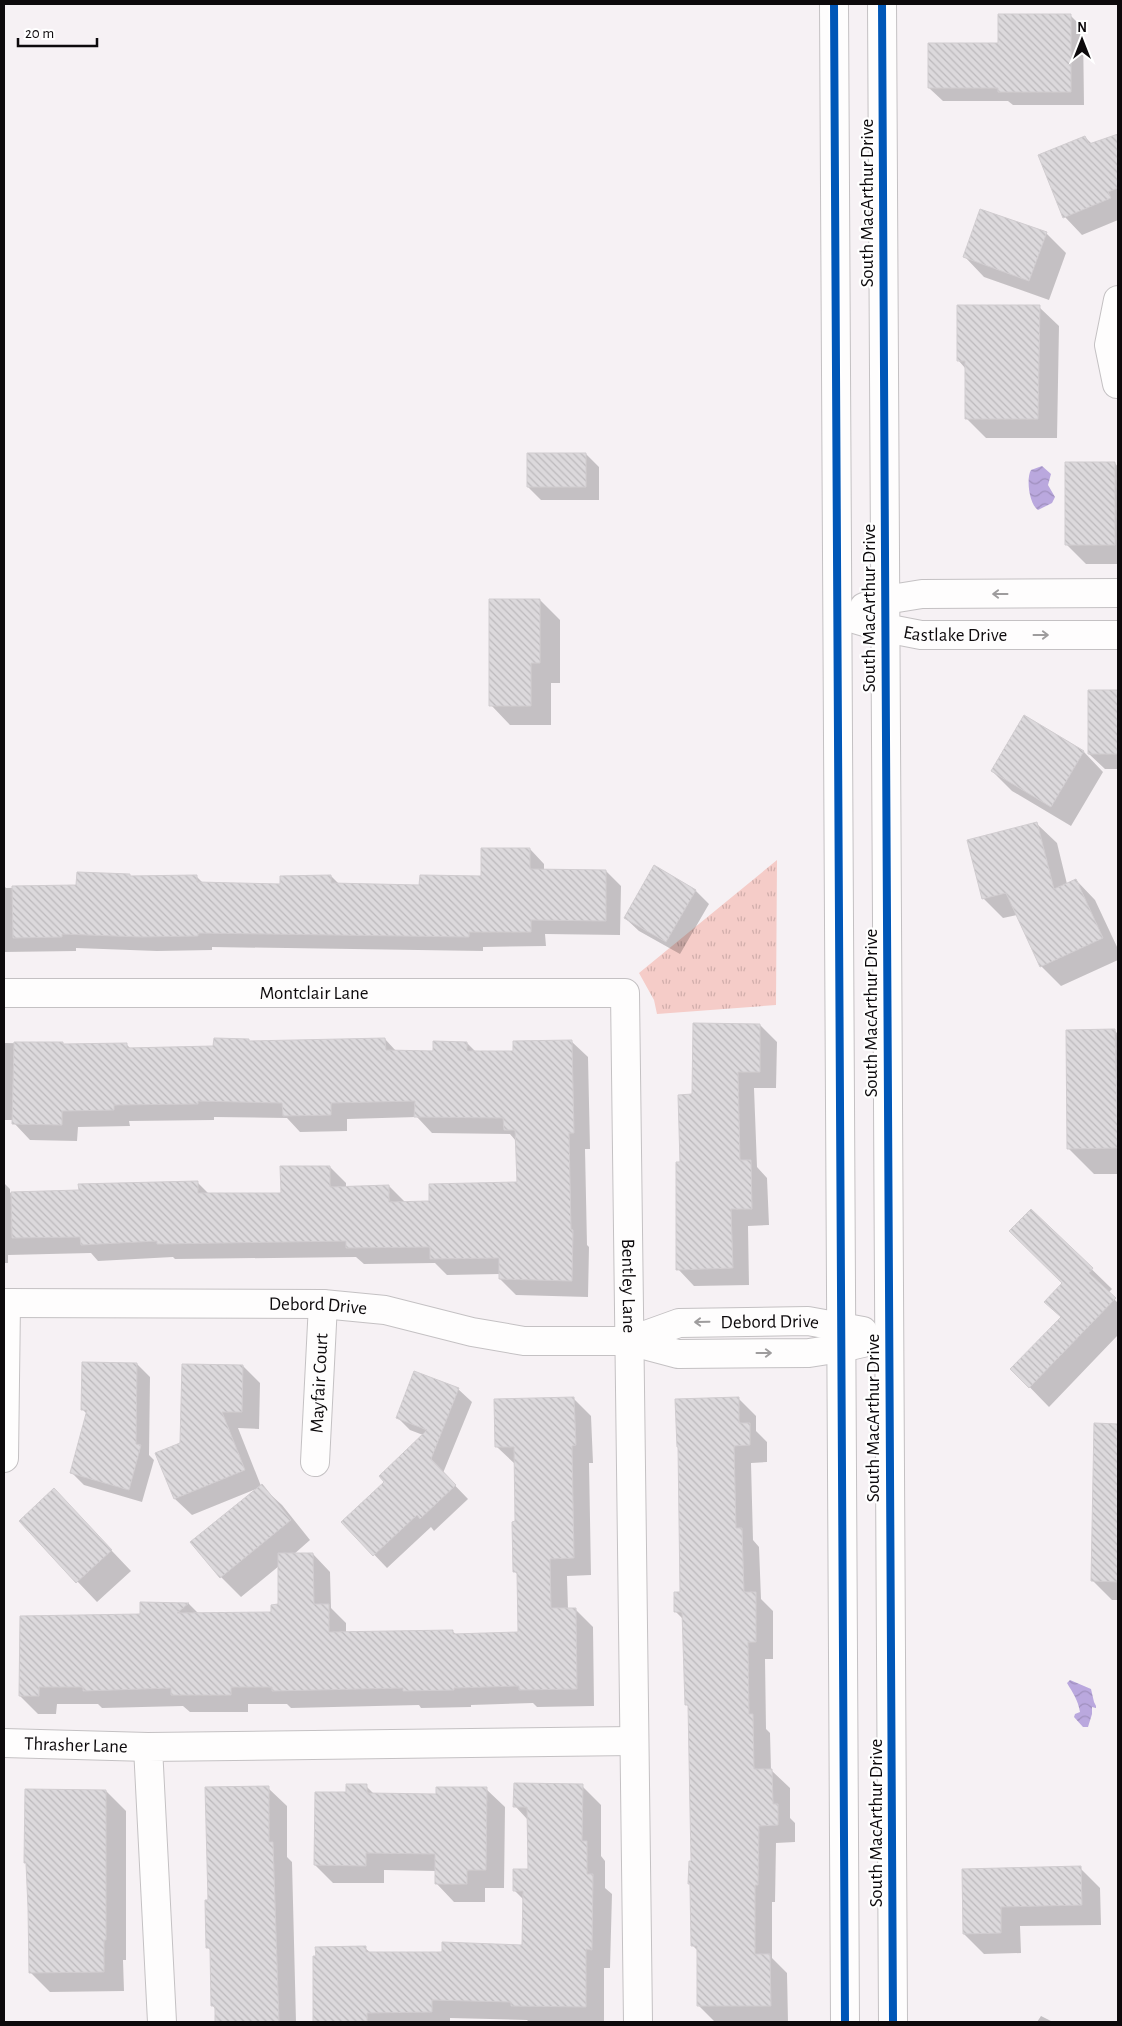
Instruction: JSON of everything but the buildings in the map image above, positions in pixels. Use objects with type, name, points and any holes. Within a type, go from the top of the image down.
[{"type":"street","name":"South MacArthur Drive","points":[[834,4],[845,2022]]},
{"type":"street","name":"South MacArthur Drive","points":[[882,4],[893,2022]]},
{"type":"street","points":[[1117,384],[1109,345],[1118,300]]},
{"type":"street","name":"Eastlake Drive","points":[[838,614],[885,600],[922,594],[1118,593]]},
{"type":"street","name":"Eastlake Drive","points":[[838,614],[921,636],[1118,634]]},
{"type":"street","name":"Montclair Lane","points":[[4,993],[625,993]]},
{"type":"street","name":"Bentley Lane","points":[[625,993],[638,2022]]},
{"type":"street","points":[[4,1458],[5,1303]]},
{"type":"street","name":"Debord Drive","points":[[5,1303],[323,1304],[385,1310],[472,1332],[524,1341],[629,1342],[679,1323],[808,1321],[841,1337],[889,1337]]},
{"type":"street","name":"Mayfair Court","points":[[315,1462],[323,1304]]},
{"type":"street","name":"Thrasher Lane","points":[[4,1743],[148,1747],[633,1741]]},
{"type":"street","points":[[148,1747],[162,2022]]},
{"type":"green space","points":[[777,860],[776,1005],[657,1014],[654,1000],[639,973]]},
{"type":"water","points":[[1042,466],[1051,474],[1048,485],[1055,497],[1052,503],[1038,510],[1032,502],[1029,491],[1029,474],[1031,470]]},
{"type":"water","points":[[1070,1680],[1091,1689],[1096,1708],[1092,1707],[1088,1727],[1083,1727],[1074,1717],[1075,1714],[1080,1712],[1077,1700],[1067,1683]]},
{"type":"cycle path","points":[[834,4],[845,2022]]},
{"type":"cycle path","points":[[882,4],[893,2022]]}]
